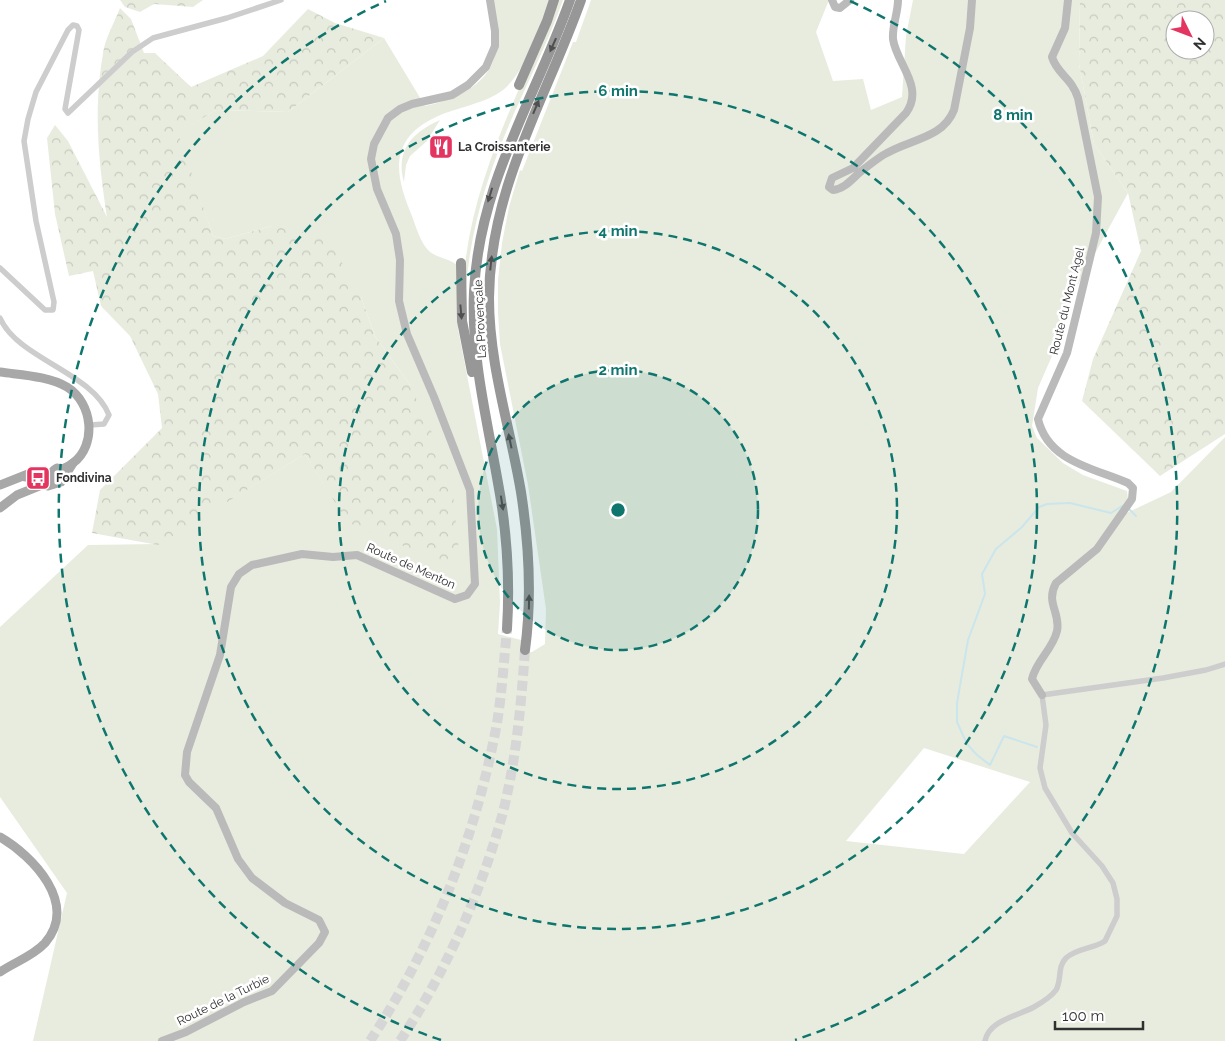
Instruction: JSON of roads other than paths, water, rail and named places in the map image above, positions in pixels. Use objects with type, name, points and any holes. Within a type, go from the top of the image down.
[{"type":"highway","points":[[519,84],[547,21],[554,0]]},
{"type":"highway","name":"La Provençale","points":[[507,629],[508,574],[505,529],[477,363],[474,329],[474,292],[479,243],[487,205],[504,157],[570,0]]},
{"type":"highway","name":"La Provençale","points":[[525,650],[529,596],[527,546],[520,492],[493,356],[489,309],[490,270],[498,215],[510,173],[581,0]]},
{"type":"highway","points":[[461,264],[463,326],[475,387],[490,438]]},
{"type":"main road","name":"Route de Menton","points":[[324,928],[319,920],[279,899],[247,872],[234,851],[216,808],[186,777],[184,762],[220,655],[229,592],[237,576],[245,568],[302,554],[333,557],[357,554],[455,599],[467,595],[475,584],[470,490],[407,334],[399,301],[400,260],[396,234],[377,190],[371,159],[374,144],[388,118],[400,109],[412,104],[452,95],[468,85],[486,67],[495,46],[495,31],[490,0]]},
{"type":"main road","points":[[832,0],[834,7],[840,8],[850,0]]},
{"type":"main road","points":[[898,0],[893,38],[909,76],[912,102],[906,113],[854,168],[832,178],[829,187],[833,190],[840,190],[857,174],[888,152],[936,132],[950,120],[954,110],[970,28],[972,0]]},
{"type":"main road","name":"Route du Mont Agel","points":[[1042,695],[1036,689],[1032,679],[1034,671],[1057,633],[1058,625],[1051,599],[1052,589],[1063,577],[1089,558],[1132,499],[1133,488],[1128,483],[1068,460],[1045,435],[1038,419],[1067,353],[1096,233],[1098,213],[1098,197],[1078,98],[1074,86],[1059,70],[1052,57],[1065,28],[1068,0]]},
{"type":"main road","points":[[0,372],[59,383],[69,388],[84,406],[88,424],[84,448],[64,478],[57,485],[42,485]]},
{"type":"main road","points":[[0,508],[17,495],[54,480],[58,468],[68,460],[82,443],[88,424]]},
{"type":"main road","points":[[0,485],[74,463]]},
{"type":"main road","points":[[58,468],[64,478]]},
{"type":"main road","points":[[0,837],[28,858],[48,881],[56,904],[55,923],[50,936],[36,951],[0,972]]},
{"type":"main road","name":"Route de la Turbie","points":[[162,1041],[186,1032],[276,988],[319,943],[324,936],[324,928]]},
{"type":"street","points":[[0,268],[45,310],[53,310],[54,302],[36,221],[24,141],[36,92],[68,30],[73,26],[77,26],[79,30],[64,109],[68,113],[132,52],[153,38],[227,18],[281,0]]},
{"type":"street","points":[[0,318],[13,335],[94,393],[109,416],[104,424],[88,424]]},
{"type":"street","points":[[985,1041],[991,1028],[1032,1008],[1052,995],[1056,990],[1059,970],[1064,960],[1072,954],[1105,941],[1117,916],[1117,899],[1113,884],[1102,866],[1072,833],[1045,788],[1040,768],[1046,725],[1042,695],[1163,678],[1206,670],[1225,664]]},
{"type":"waterway","points":[[1037,747],[1004,736],[990,765],[967,744],[957,722],[957,703],[968,640],[985,594],[982,574],[996,549],[1022,527],[1039,507],[1047,504],[1070,503],[1111,513],[1122,506],[1125,507]]},
{"type":"waterway","points":[[1129,509],[1136,516]]},
{"type":"tunnel","points":[[370,1041],[393,1004],[432,928],[464,848],[477,807],[497,723],[507,629]]},
{"type":"tunnel","points":[[400,1041],[432,988],[460,933],[493,846],[507,796],[514,755],[520,713],[525,650]]},
{"type":"place","name":"La Croissanterie","points":[[441,147]]},
{"type":"place","name":"Fondivina","points":[[38,478]]}]
